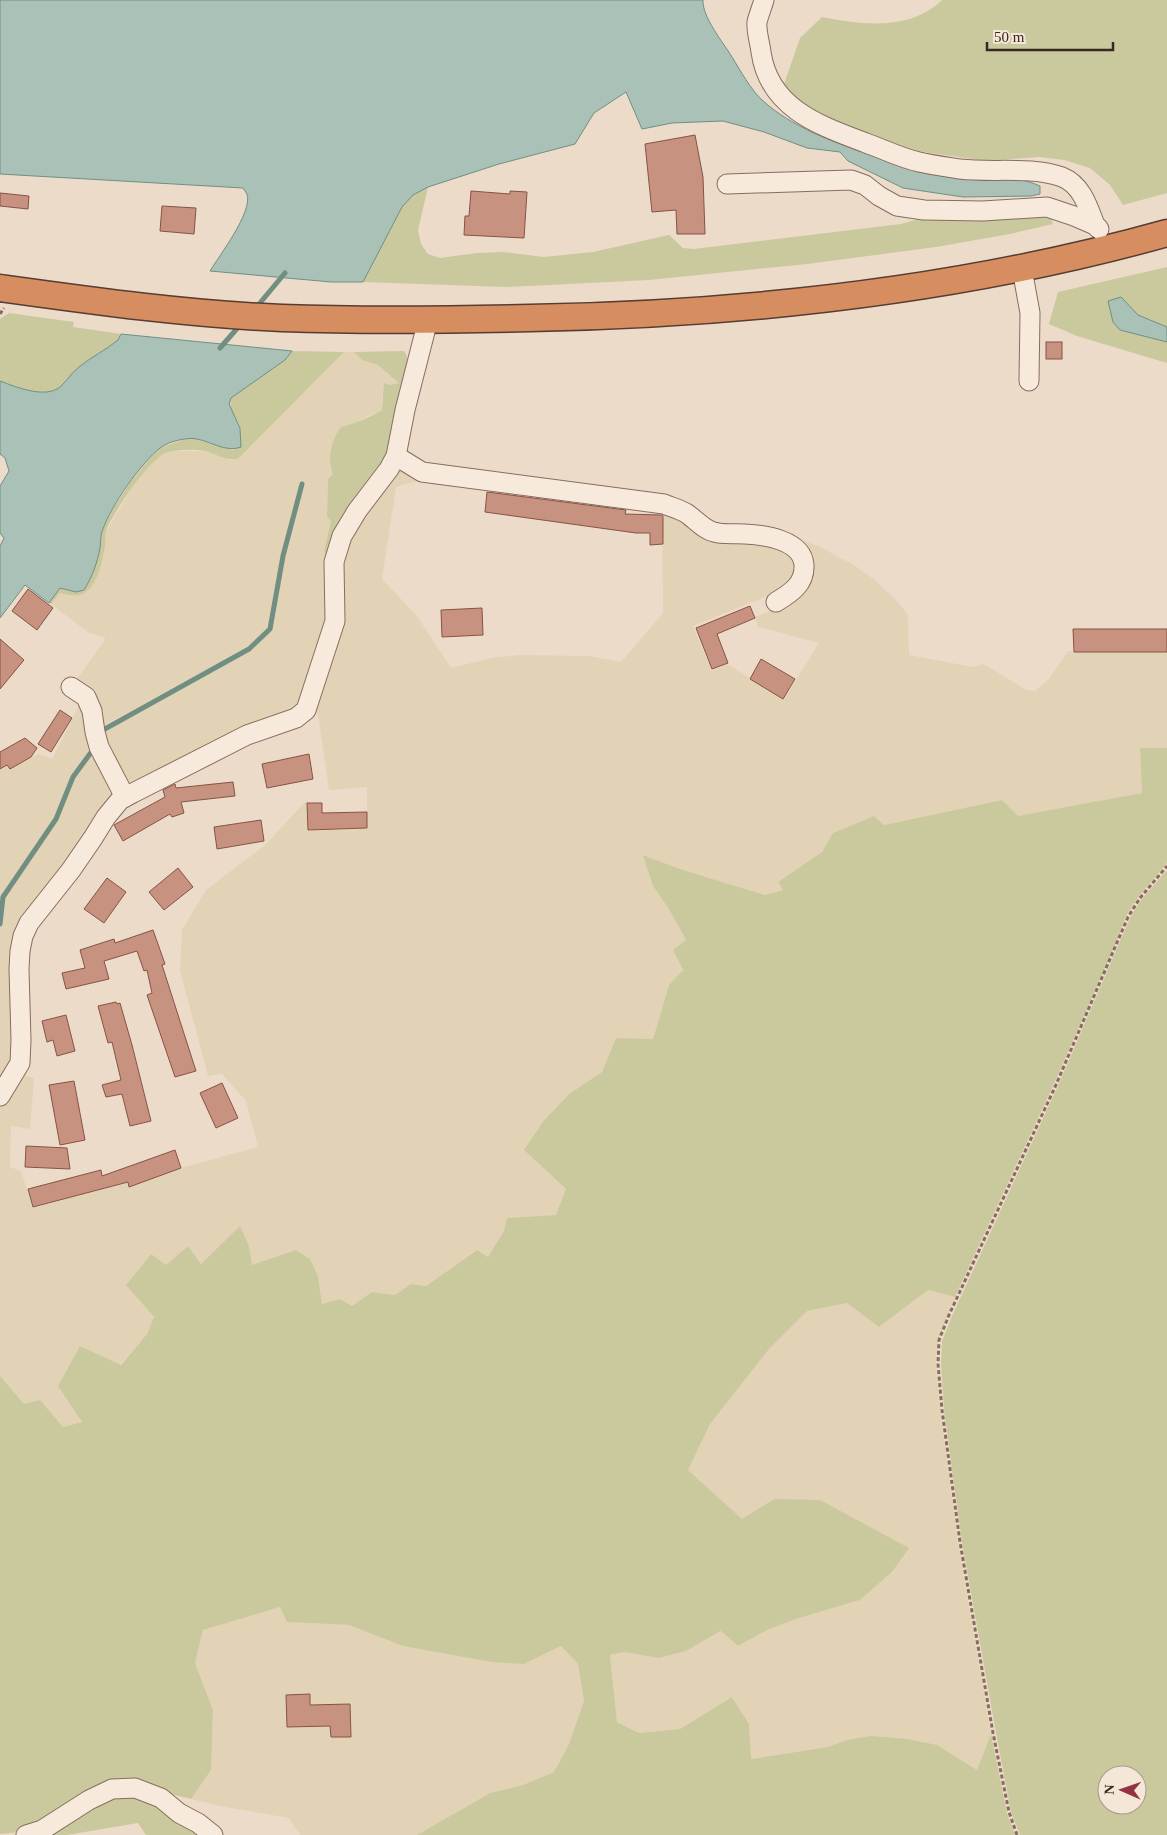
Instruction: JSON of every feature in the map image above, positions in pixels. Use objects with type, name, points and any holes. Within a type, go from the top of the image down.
[{"type":"highway","points":[[0,288],[175,310],[281,318],[397,321],[580,317],[700,311],[794,303],[1022,269],[1113,248],[1167,233]]},
{"type":"street","points":[[764,0],[757,23],[762,58],[770,84],[798,113],[841,134],[919,162],[961,169],[1039,172],[1063,178],[1076,186],[1084,197],[1095,225]]},
{"type":"street","points":[[727,184],[851,180],[865,185],[879,196],[897,206],[924,210],[984,211],[1047,207],[1095,225],[1106,236],[1113,248]]},
{"type":"street","points":[[1022,269],[1030,313],[1029,381]]},
{"type":"street","points":[[0,1096],[20,1063],[20,960],[23,936],[29,923],[77,862],[106,817],[120,800],[125,797],[247,735],[296,718],[306,710],[335,621],[334,562],[342,536],[357,511],[389,469],[396,456],[405,410],[428,320]]},
{"type":"street","points":[[396,456],[422,472],[664,504],[685,512],[713,532],[775,538],[794,547],[799,552],[803,558],[804,571],[800,584],[792,593],[776,602]]},
{"type":"street","points":[[71,686],[86,697],[92,711],[99,747],[125,797]]},
{"type":"street","points":[[26,1835],[42,1830],[89,1800],[112,1789],[135,1788],[162,1798],[213,1835]]},
{"type":"path","points":[[1017,1835],[1009,1812],[993,1734],[960,1542],[942,1410],[938,1364],[939,1340],[1059,1078],[1128,917],[1140,898],[1167,866]]},
{"type":"shaded area","points":[[0,0],[703,0],[709,22],[758,96],[774,110],[800,126],[827,139],[909,169],[950,177],[1018,179],[1040,186],[1040,194],[1031,196],[963,197],[903,188],[848,161],[840,152],[807,148],[764,132],[723,121],[672,123],[642,129],[626,92],[594,113],[575,144],[499,164],[428,187],[413,195],[402,207],[363,282],[331,282],[210,271],[234,234],[245,212],[248,202],[247,194],[243,188],[0,174]]},
{"type":"shaded area","points":[[942,0],[1167,0],[1167,193],[1123,205],[1110,185],[1090,168],[1064,160],[1039,157],[986,161],[910,150],[800,106],[783,87],[800,38],[822,17],[870,23],[901,21],[916,17]]},
{"type":"shaded area","points":[[428,187],[418,230],[421,244],[428,254],[440,258],[503,252],[544,257],[593,252],[669,235],[683,248],[694,249],[901,224],[929,216],[1041,216],[1051,218],[1053,224],[1010,234],[936,247],[807,264],[649,280],[506,287],[363,282],[402,207],[413,195]]},
{"type":"shaded area","points":[[1167,267],[1167,327],[1138,315],[1120,330],[1167,342],[1167,363],[1077,336],[1049,324],[1058,292]]},
{"type":"shaded area","points":[[1121,297],[1138,315],[1167,327],[1167,342],[1120,330],[1113,322],[1108,301]]},
{"type":"shaded area","points":[[9,313],[74,322],[73,327],[121,334],[118,340],[109,347],[76,369],[60,387],[47,392],[30,391],[0,381],[0,319]]},
{"type":"shaded area","points":[[121,334],[292,351],[285,360],[231,398],[229,404],[240,428],[241,447],[227,448],[192,438],[162,446],[136,474],[107,520],[102,531],[96,565],[84,590],[76,592],[60,588],[49,603],[25,585],[0,618],[0,546],[4,538],[0,533],[0,486],[9,471],[5,458],[0,454],[0,381],[30,391],[47,392],[54,390],[60,387],[79,367],[118,340]]},
{"type":"shaded area","points":[[292,351],[344,352],[238,459],[229,459],[205,451],[191,450],[170,452],[159,457],[150,465],[132,488],[110,523],[106,531],[105,546],[98,575],[90,588],[79,595],[60,593],[51,604],[49,603],[60,588],[100,546],[102,530],[113,509],[130,483],[150,458],[161,447],[186,439],[194,439],[234,450],[241,432],[230,406],[231,398],[285,360]]},
{"type":"shaded area","points":[[404,351],[408,364],[389,452],[359,491],[346,513],[329,561],[324,551],[331,521],[327,516],[328,479],[333,474],[330,456],[335,438],[341,427],[363,420],[382,410],[384,383],[390,385],[399,383],[378,365],[362,360],[354,352]]},
{"type":"shaded area","points":[[344,352],[354,352],[362,360],[378,365],[400,384],[390,385],[382,399],[382,410],[351,425],[341,427],[331,467],[333,474],[328,479],[327,516],[331,521],[324,551],[329,561],[329,609],[300,703],[288,713],[129,785],[102,732],[249,651],[270,632],[274,623],[285,556],[304,482],[300,482],[281,556],[271,621],[265,633],[249,647],[101,727],[77,679],[105,637],[89,633],[51,604],[60,593],[72,595],[95,581],[105,546],[106,532],[132,488],[156,459],[166,453],[177,451],[204,451],[231,460],[238,459]]},
{"type":"shaded area","points":[[393,467],[406,472],[417,481],[396,487],[382,579],[417,616],[451,668],[492,658],[519,655],[589,656],[621,662],[663,613],[662,513],[680,517],[702,536],[758,541],[781,546],[792,551],[797,559],[798,570],[794,581],[785,589],[693,626],[712,671],[727,664],[784,699],[819,643],[758,627],[755,617],[783,606],[804,584],[810,562],[809,553],[804,545],[795,538],[818,546],[854,565],[876,581],[896,600],[908,615],[909,655],[973,667],[984,664],[1026,690],[1035,691],[1048,680],[1068,651],[1167,652],[1167,748],[1140,748],[1142,793],[1018,817],[1002,800],[883,825],[874,816],[833,833],[822,852],[778,882],[783,890],[765,895],[680,869],[644,855],[653,886],[669,909],[686,940],[673,950],[683,970],[669,985],[653,1039],[616,1038],[602,1072],[569,1094],[544,1119],[524,1150],[566,1189],[557,1215],[507,1218],[504,1231],[488,1257],[476,1250],[426,1286],[411,1284],[396,1295],[372,1292],[352,1306],[340,1299],[322,1304],[318,1276],[310,1259],[297,1250],[252,1265],[249,1246],[240,1226],[201,1264],[188,1246],[166,1266],[151,1254],[126,1285],[154,1317],[147,1334],[120,1365],[80,1347],[58,1386],[82,1422],[63,1427],[40,1400],[24,1404],[0,1376],[0,1102],[17,1073],[34,1078],[30,1129],[11,1126],[10,1167],[21,1171],[33,1208],[258,1147],[246,1101],[222,1074],[208,1076],[180,970],[182,930],[206,890],[265,845],[307,800],[308,831],[367,829],[367,787],[329,790],[318,714],[309,712],[338,622],[337,562],[345,537],[359,513]]},
{"type":"shaded area","points":[[79,706],[87,718],[94,746],[72,776],[55,818],[2,897],[0,917],[0,770],[39,754],[52,759]]},
{"type":"shaded area","points":[[1140,748],[1167,748],[1167,863],[1138,897],[1126,916],[1053,1086],[955,1297],[928,1290],[879,1327],[847,1303],[807,1311],[769,1349],[710,1424],[688,1470],[742,1519],[774,1499],[820,1500],[909,1548],[892,1572],[860,1600],[799,1618],[767,1630],[738,1646],[721,1631],[686,1651],[659,1658],[624,1652],[610,1655],[617,1722],[639,1733],[680,1729],[732,1697],[749,1724],[751,1759],[828,1747],[847,1740],[871,1736],[907,1739],[937,1745],[977,1770],[991,1734],[1007,1813],[1015,1835],[417,1835],[490,1793],[523,1785],[554,1772],[569,1744],[584,1701],[578,1664],[561,1646],[524,1664],[492,1662],[403,1646],[349,1625],[287,1622],[280,1607],[203,1630],[195,1663],[213,1710],[211,1770],[191,1799],[163,1792],[146,1785],[20,1832],[0,1834],[0,1376],[24,1404],[40,1400],[63,1427],[82,1422],[58,1386],[80,1346],[121,1365],[147,1334],[154,1317],[126,1285],[151,1254],[166,1265],[188,1246],[201,1264],[240,1226],[249,1246],[252,1265],[296,1250],[310,1259],[318,1276],[322,1304],[340,1299],[352,1306],[372,1292],[395,1295],[411,1284],[426,1286],[477,1250],[488,1257],[504,1231],[507,1218],[556,1215],[566,1189],[524,1150],[544,1120],[569,1094],[602,1072],[616,1038],[653,1039],[669,985],[683,970],[673,950],[686,940],[669,909],[653,886],[643,855],[680,869],[765,895],[783,890],[778,882],[822,852],[833,833],[874,816],[884,825],[1002,800],[1018,816],[1142,793]]},
{"type":"shaded area","points":[[96,749],[114,796],[29,917],[16,1052],[0,1088],[0,925],[4,898],[56,819],[79,769]]},
{"type":"shaded area","points":[[1167,870],[1167,1835],[1020,1835],[1011,1812],[962,1542],[944,1410],[941,1364],[942,1341],[1057,1088],[1130,918],[1141,900]]},
{"type":"shaded area","points":[[928,1290],[955,1297],[938,1340],[936,1364],[940,1410],[958,1543],[991,1734],[977,1770],[937,1745],[847,1740],[828,1747],[750,1759],[749,1724],[732,1697],[680,1729],[639,1733],[617,1722],[610,1655],[624,1652],[659,1658],[686,1651],[722,1631],[738,1646],[767,1630],[799,1618],[860,1600],[892,1572],[908,1548],[774,1499],[742,1519],[688,1470],[710,1424],[769,1349],[807,1311],[847,1303],[879,1327]]},
{"type":"shaded area","points":[[280,1607],[287,1622],[349,1625],[403,1646],[524,1664],[561,1646],[578,1664],[584,1701],[569,1744],[554,1772],[523,1785],[490,1793],[417,1835],[300,1835],[289,1818],[191,1799],[211,1770],[213,1710],[195,1663],[203,1630]]},
{"type":"shaded area","points":[[133,1791],[209,1835],[146,1835],[138,1823],[67,1835],[37,1835],[112,1793]]},
{"type":"building","points":[[695,135],[703,177],[705,234],[677,234],[676,210],[652,212],[645,144]]},
{"type":"building","points":[[471,191],[510,194],[510,191],[527,192],[524,238],[464,235],[465,216],[469,216]]},
{"type":"building","points":[[0,193],[29,196],[28,209],[0,206]]},
{"type":"building","points":[[162,206],[196,208],[194,234],[160,231]]},
{"type":"building","points":[[1046,342],[1062,342],[1062,359],[1046,359]]},
{"type":"building","points":[[487,492],[626,510],[625,514],[661,515],[663,516],[663,544],[650,545],[650,533],[636,533],[485,512]]},
{"type":"building","points":[[28,589],[53,608],[37,630],[12,611]]},
{"type":"building","points":[[750,606],[755,618],[717,634],[728,663],[712,669],[696,628]]},
{"type":"building","points":[[482,608],[483,635],[442,637],[441,610]]},
{"type":"building","points":[[1073,629],[1167,629],[1167,652],[1074,652]]},
{"type":"building","points":[[0,639],[24,660],[0,689]]},
{"type":"building","points":[[761,659],[795,679],[783,699],[750,679]]},
{"type":"building","points":[[60,710],[72,718],[51,752],[38,744]]},
{"type":"building","points":[[25,738],[37,748],[31,757],[10,769],[7,765],[0,769],[0,752]]},
{"type":"building","points":[[309,754],[313,779],[267,788],[262,764]]},
{"type":"building","points":[[233,782],[235,796],[181,802],[184,813],[172,817],[170,814],[123,841],[114,825],[165,797],[163,790],[175,784],[176,788]]},
{"type":"building","points":[[307,803],[322,803],[322,813],[367,812],[367,828],[308,830]]},
{"type":"building","points":[[261,820],[264,841],[217,849],[214,827]]},
{"type":"building","points":[[178,868],[193,887],[164,910],[149,892]]},
{"type":"building","points":[[107,878],[126,892],[104,923],[84,909]]},
{"type":"building","points":[[153,930],[165,964],[162,965],[196,1071],[175,1077],[147,995],[152,993],[147,970],[144,971],[137,951],[104,961],[109,979],[66,989],[62,973],[85,968],[80,950],[114,939],[115,943]]},
{"type":"building","points":[[116,1002],[117,1004],[120,1003],[151,1121],[130,1126],[122,1094],[106,1097],[102,1085],[121,1080],[112,1042],[108,1043],[98,1006]]},
{"type":"building","points":[[66,1015],[75,1051],[57,1056],[53,1040],[47,1042],[42,1021]]},
{"type":"building","points":[[74,1081],[85,1140],[60,1145],[49,1085]]},
{"type":"building","points":[[222,1083],[238,1118],[216,1128],[200,1093]]},
{"type":"building","points":[[26,1146],[67,1148],[70,1169],[25,1167]]},
{"type":"building","points":[[175,1150],[181,1168],[129,1187],[128,1182],[33,1207],[28,1189],[101,1170],[102,1176]]},
{"type":"building","points":[[310,1694],[310,1705],[350,1704],[351,1737],[331,1737],[330,1726],[287,1727],[286,1695]]},
{"type":"waterway","points":[[255,309],[285,273]]},
{"type":"waterway","points":[[220,348],[241,324]]},
{"type":"waterway","points":[[103,730],[249,649],[270,629],[283,556],[302,484]]},
{"type":"waterway","points":[[0,924],[3,897],[56,819],[73,777],[92,751]]}]
